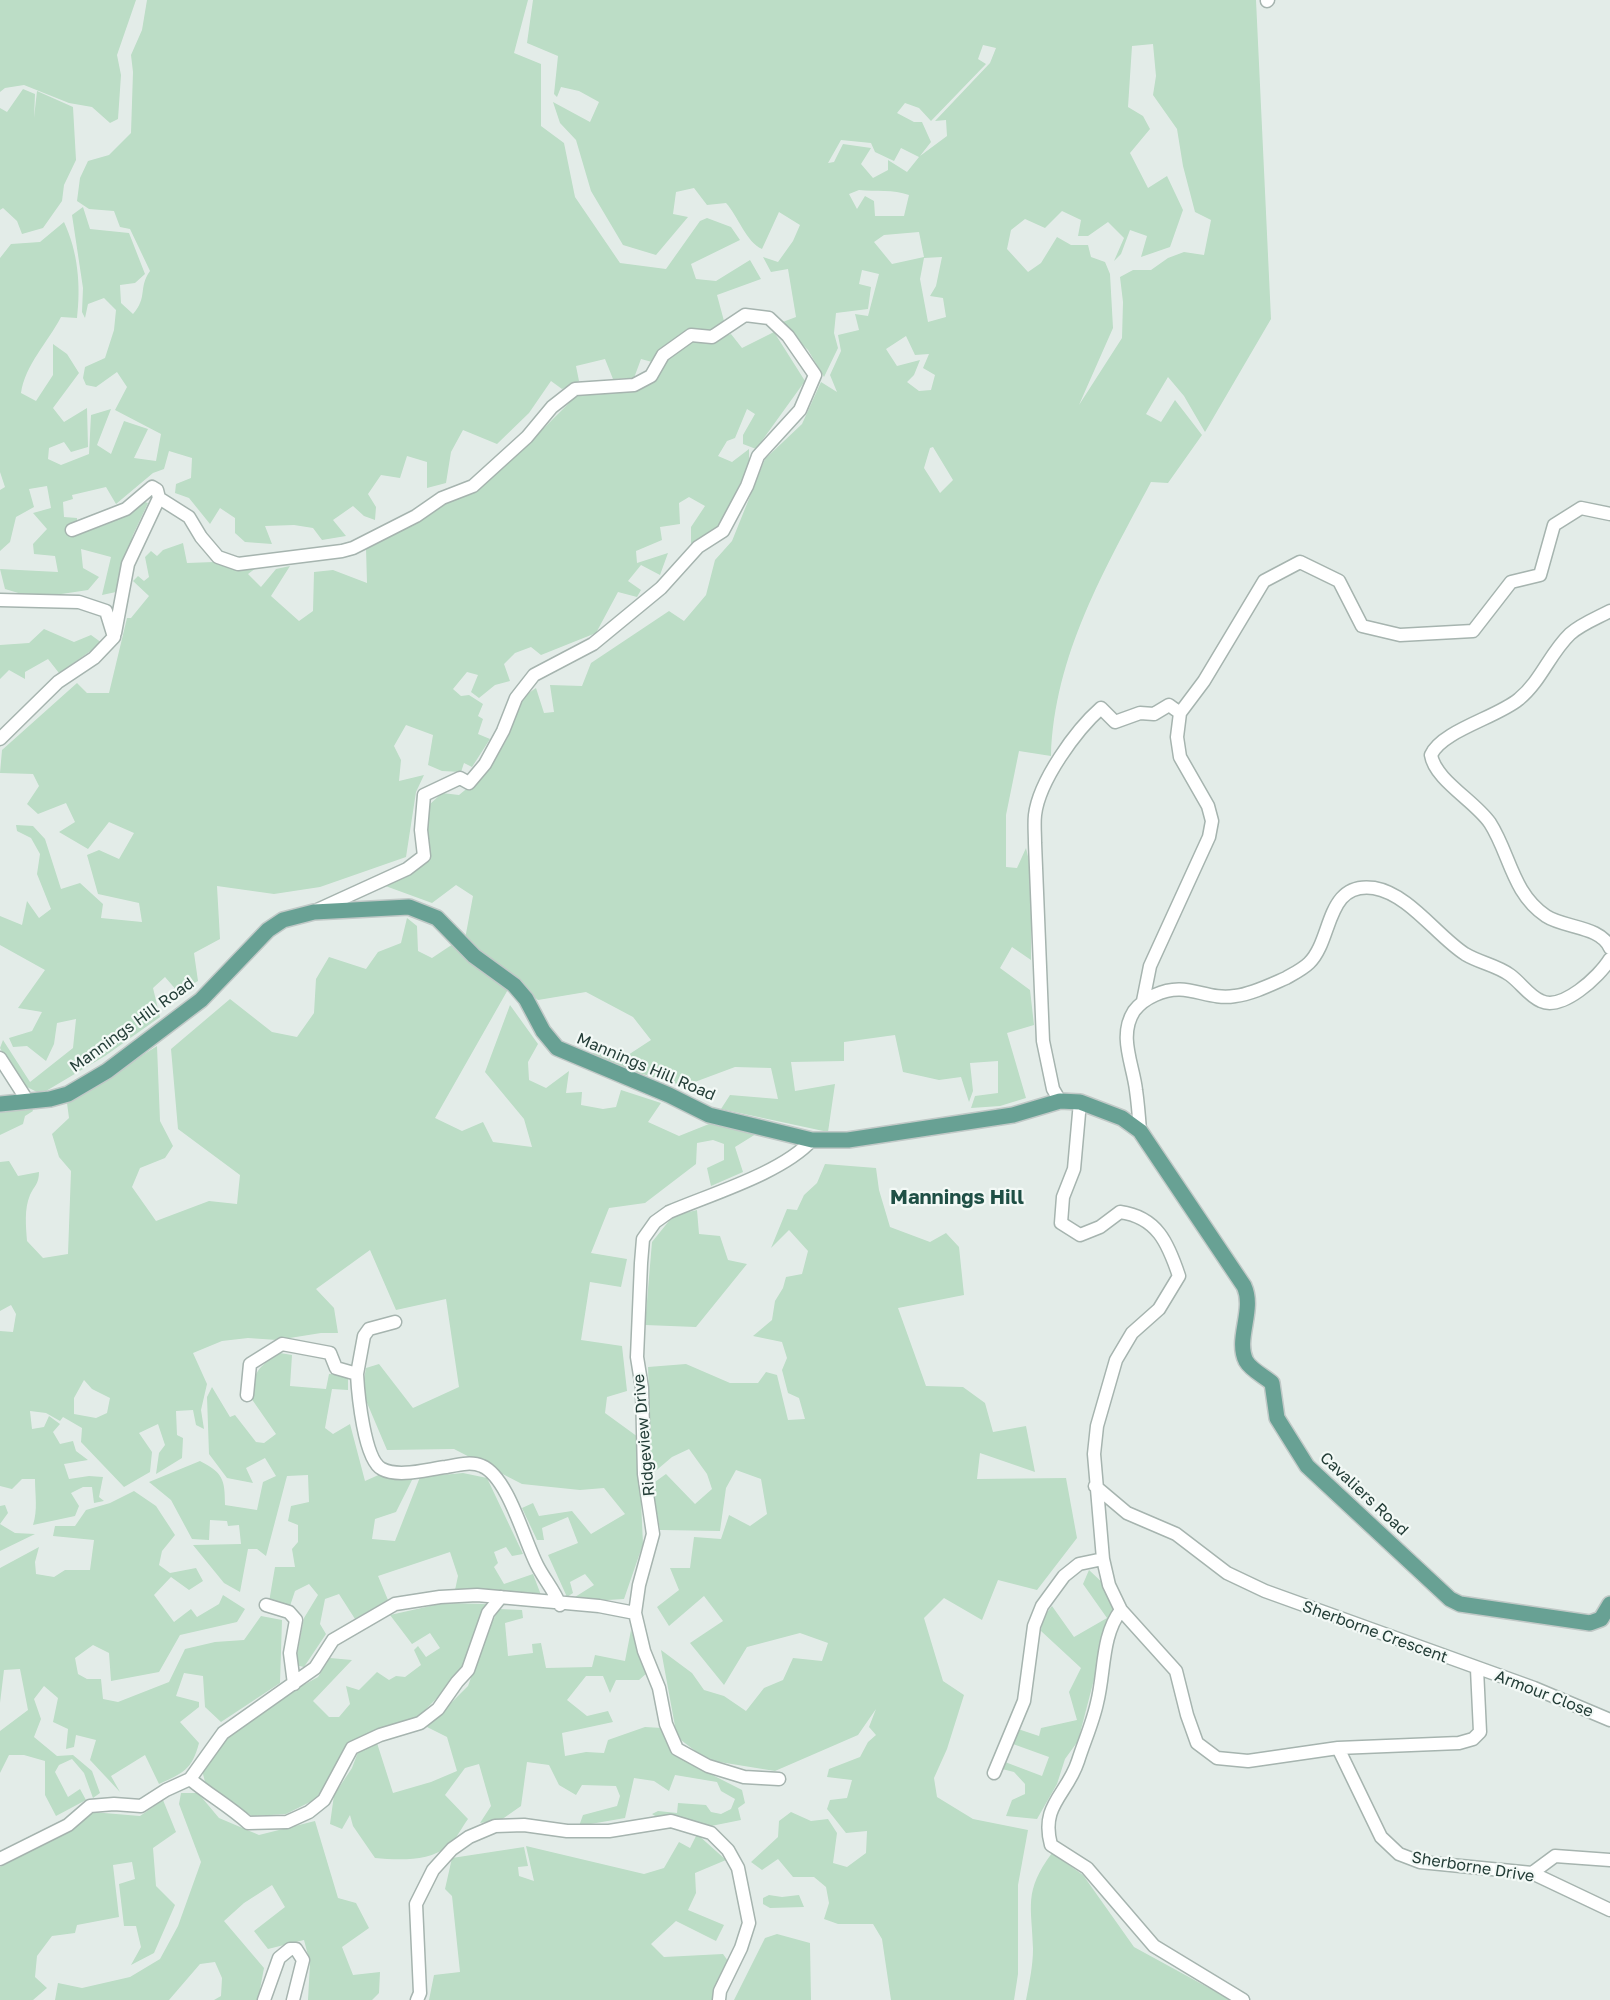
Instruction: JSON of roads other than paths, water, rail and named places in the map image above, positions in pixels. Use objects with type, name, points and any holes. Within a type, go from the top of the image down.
[{"type":"main road","name":"Mannings Hill Road","points":[[0,1104],[50,1099],[68,1094],[107,1071],[201,1000],[268,930],[283,920],[314,912],[410,907],[437,918],[474,956],[514,985],[526,999],[543,1031],[557,1048],[710,1114],[812,1140],[848,1140],[1013,1115],[1060,1101],[1080,1102],[1122,1118],[1140,1131]]},
{"type":"main road","name":"Cavaliers Road","points":[[1140,1131],[1249,1296],[1243,1350],[1247,1363],[1272,1383],[1277,1418],[1307,1466],[1450,1599],[1460,1604],[1590,1623],[1600,1619],[1610,1604]]},
{"type":"street","points":[[159,498],[189,517],[201,537],[218,557],[238,564],[342,551],[353,548],[416,516],[442,498],[473,486],[528,436],[552,408],[575,388],[633,385],[651,376],[663,355],[691,335],[712,337],[745,315],[769,318],[788,336],[815,375],[800,410],[758,456],[747,486],[723,531],[698,547],[662,588],[593,644],[534,675],[516,698],[503,731],[489,756],[469,783],[460,778],[424,795],[421,830],[424,856],[407,869],[341,897],[314,912]]},
{"type":"street","points":[[0,739],[58,682],[94,658],[114,637],[128,564],[159,498],[157,490],[152,487],[126,509],[72,530]]},
{"type":"street","points":[[1140,1131],[1136,1089],[1126,1041],[1127,1026],[1143,1001],[1150,966],[1209,837],[1212,821],[1208,806],[1180,757],[1177,737],[1180,713],[1204,681],[1263,581],[1300,562],[1339,581],[1362,626],[1400,635],[1473,631],[1511,582],[1540,575],[1554,525],[1581,508],[1610,514]]},
{"type":"street","points":[[0,600],[79,602],[106,611],[114,637]]},
{"type":"street","points":[[1610,610],[1570,634],[1536,682],[1519,699],[1496,715],[1441,742],[1431,755],[1438,770],[1489,822],[1513,877],[1536,907],[1559,922],[1600,937],[1610,948]]},
{"type":"street","points":[[1060,1101],[1053,1089],[1043,1041],[1035,814],[1042,792],[1075,734],[1101,708],[1115,722],[1140,712],[1154,714],[1169,705],[1180,713]]},
{"type":"street","points":[[1143,1001],[1167,989],[1190,988],[1217,996],[1234,997],[1291,975],[1310,963],[1341,898],[1352,891],[1373,888],[1389,893],[1436,927],[1464,953],[1496,966],[1512,976],[1538,1000],[1549,1004],[1558,1004],[1569,999],[1610,959]]},
{"type":"street","points":[[0,1058],[27,1100]]},
{"type":"street","points":[[1080,1102],[1074,1169],[1063,1197],[1061,1223],[1080,1235],[1100,1227],[1120,1212],[1138,1215],[1159,1233],[1172,1256],[1179,1276],[1159,1309],[1132,1333],[1116,1360],[1097,1426],[1094,1455],[1095,1486],[1103,1559],[1109,1584],[1121,1610],[1176,1671],[1186,1715],[1197,1743],[1217,1758],[1248,1761],[1338,1748],[1459,1743],[1473,1739],[1480,1732],[1482,1722],[1477,1669]]},
{"type":"street","name":"Ridgeview Drive","points":[[780,1779],[744,1777],[708,1766],[677,1749],[666,1724],[659,1688],[644,1651],[635,1613],[639,1585],[654,1534],[644,1474],[642,1388],[637,1357],[643,1239],[655,1222],[669,1212],[783,1163],[803,1151],[812,1140]]},
{"type":"street","points":[[395,1322],[369,1329],[364,1336],[357,1374],[360,1407],[374,1463],[383,1470],[400,1472],[472,1464],[483,1466],[496,1477],[505,1491],[538,1568],[560,1605]]},
{"type":"street","points":[[247,1395],[250,1364],[282,1344],[330,1353],[336,1368],[357,1374]]},
{"type":"street","name":"Sherborne Crescent","points":[[1095,1486],[1127,1513],[1176,1534],[1236,1578],[1360,1628],[1477,1669]]},
{"type":"street","points":[[994,1773],[1024,1701],[1034,1626],[1042,1606],[1065,1576],[1079,1564],[1103,1559]]},
{"type":"street","points":[[0,1859],[68,1825],[90,1806],[114,1803],[141,1806],[166,1790],[190,1779],[223,1733],[315,1668],[333,1640],[395,1604],[440,1597],[501,1597],[560,1605],[599,1606],[635,1613]]},
{"type":"street","points":[[190,1779],[210,1796],[225,1803],[248,1823],[287,1822],[309,1812],[324,1800],[352,1748],[380,1735],[420,1723],[438,1709],[468,1670],[488,1613],[501,1597]]},
{"type":"street","points":[[266,1605],[289,1612],[296,1620],[290,1653],[294,1684]]},
{"type":"street","points":[[1121,1610],[1113,1620],[1109,1634],[1097,1705],[1077,1765],[1047,1818],[1046,1829],[1051,1845],[1087,1868],[1154,1946],[1243,2000]]},
{"type":"street","name":"Armour Close","points":[[1477,1669],[1534,1688],[1610,1720]]},
{"type":"street","name":"Sherborne Drive","points":[[1338,1748],[1381,1837],[1399,1854],[1420,1862],[1532,1873],[1610,1910]]},
{"type":"street","points":[[417,2000],[420,1993],[416,1904],[433,1870],[452,1849],[469,1837],[495,1826],[524,1826],[567,1831],[609,1831],[671,1821],[699,1827],[721,1842],[738,1868],[746,1900],[747,1933],[724,1982],[719,2000]]},
{"type":"street","points":[[1532,1873],[1555,1856],[1610,1860]]},
{"type":"street","points":[[264,2000],[279,1958],[290,1949],[296,1949],[303,1960],[293,2000]]},
{"type":"district","name":"Mannings Hill","points":[[957,1198]]}]
